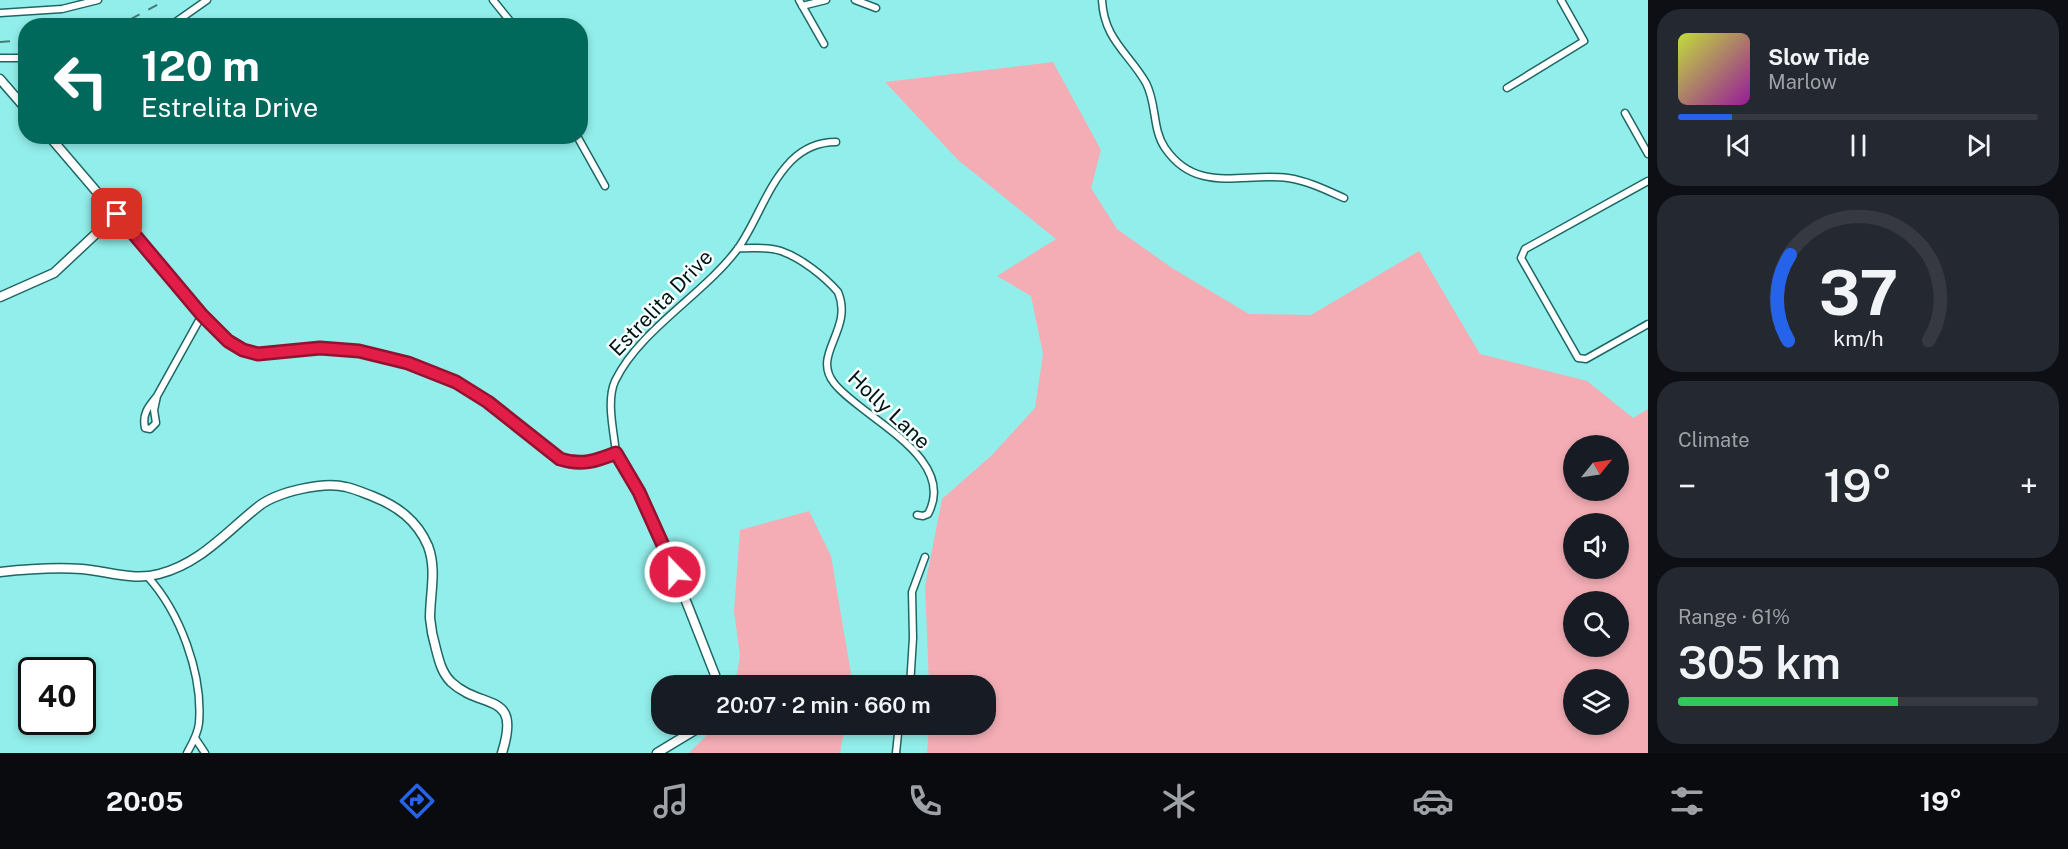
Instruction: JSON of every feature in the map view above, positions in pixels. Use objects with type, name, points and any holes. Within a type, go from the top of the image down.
[{"type":"street","points":[[0,13],[62,9],[94,0]]},
{"type":"street","points":[[181,18],[207,0]]},
{"type":"street","points":[[493,0],[508,18]]},
{"type":"street","points":[[824,44],[801,3],[826,0]]},
{"type":"street","points":[[855,0],[876,8]]},
{"type":"street","points":[[1102,0],[1110,33],[1147,85],[1153,101],[1158,134],[1164,146],[1186,169],[1204,177],[1221,180],[1288,178],[1316,185],[1344,198]]},
{"type":"street","points":[[1507,88],[1584,40],[1561,0]]},
{"type":"street","points":[[0,58],[18,58]]},
{"type":"street","points":[[0,79],[18,99]]},
{"type":"street","points":[[1624,113],[1648,154]]},
{"type":"street","name":"Estrelita Drive","points":[[616,453],[611,409],[614,384],[627,359],[738,248],[766,194],[793,159],[823,142],[836,142]]},
{"type":"street","points":[[56,144],[202,315],[228,341],[243,350],[258,354],[320,348],[359,351],[408,363],[456,382],[488,402],[560,459],[573,463],[589,463],[616,453],[639,492],[666,551],[713,675]]},
{"type":"street","points":[[581,144],[605,186]]},
{"type":"street","points":[[1648,181],[1521,253],[1523,263],[1574,351],[1582,359],[1586,359],[1648,324]]},
{"type":"street","points":[[0,297],[54,273],[117,214]]},
{"type":"street","name":"Holly Lane","points":[[738,248],[779,250],[789,254],[812,269],[838,292],[842,318],[826,360],[829,373],[842,392],[906,442],[920,458],[930,475],[933,501],[928,514],[917,515]]},
{"type":"street","points":[[157,396],[154,410],[156,423],[150,429],[146,428],[146,409],[157,396],[202,315]]},
{"type":"street","points":[[0,572],[82,569],[133,577],[147,576],[175,569],[211,548],[260,505],[294,491],[326,485],[346,487],[382,500],[405,513],[419,528],[428,546],[434,580],[430,617],[439,663],[451,682],[460,689],[497,704],[504,712],[508,719],[508,734],[502,753]]},
{"type":"street","points":[[911,675],[912,592],[925,557]]},
{"type":"street","points":[[147,576],[162,592],[172,610],[188,650],[196,686],[199,723],[195,738],[187,753]]},
{"type":"street","points":[[657,753],[687,735]]},
{"type":"street","points":[[896,753],[898,735]]},
{"type":"street","points":[[195,738],[205,753]]},
{"type":"shaded area","points":[[1053,62],[1101,150],[1091,188],[1117,229],[1172,268],[1249,314],[1311,315],[1419,251],[1480,354],[1587,381],[1633,418],[1648,409],[1648,753],[927,753],[928,735],[996,735],[996,675],[929,675],[925,586],[942,499],[992,455],[1035,408],[1043,354],[1031,296],[997,276],[1056,239],[958,160],[885,82]]},
{"type":"shaded area","points":[[809,511],[831,556],[851,675],[737,675],[740,656],[734,611],[740,530]]},
{"type":"shaded area","points":[[707,735],[843,735],[840,753],[689,753]]},
{"type":"railway","points":[[133,18],[166,0]]},
{"type":"railway","points":[[0,42],[18,41]]},
{"type":"route","points":[[117,214],[202,315],[228,341],[243,350],[258,354],[320,348],[359,351],[389,357],[456,382],[488,402],[560,459],[573,463],[589,463],[616,453],[639,492],[675,572]]}]
